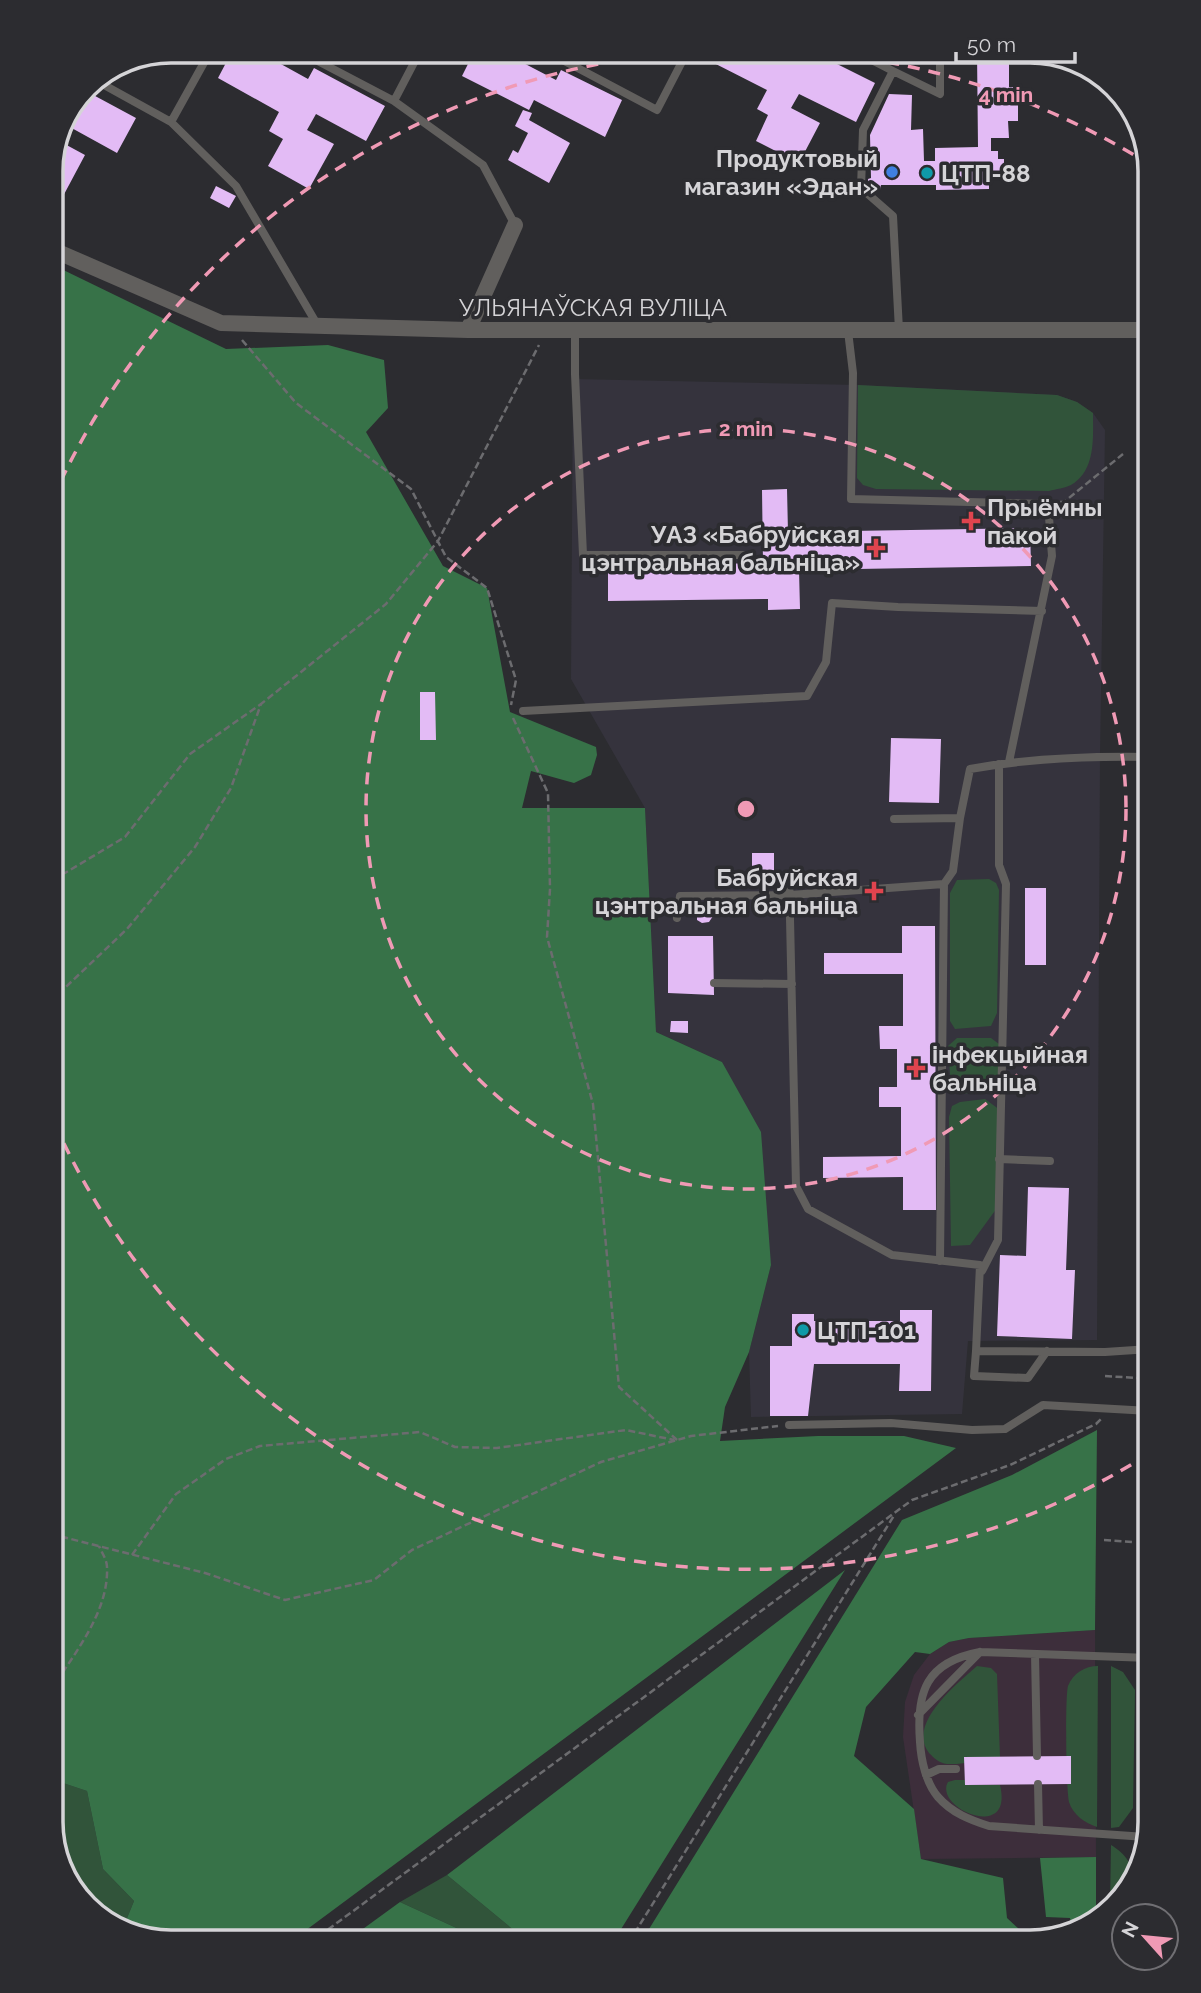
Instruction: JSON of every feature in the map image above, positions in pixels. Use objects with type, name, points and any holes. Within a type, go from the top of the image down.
[{"type":"street","points":[[468,330],[515,225]]},
{"type":"street","name":"УЛЬЯНАЎСКАЯ ВУЛІЦА","points":[[63,254],[221,323],[468,330],[1138,330]]},
{"type":"lane","points":[[172,122],[204,63]]},
{"type":"lane","points":[[322,63],[394,101],[484,164],[515,225]]},
{"type":"lane","points":[[394,101],[414,63]]},
{"type":"lane","points":[[568,63],[657,110],[681,63]]},
{"type":"lane","points":[[877,63],[940,94],[940,63]]},
{"type":"lane","points":[[893,71],[863,130],[862,188],[893,216],[899,330]]},
{"type":"lane","points":[[105,86],[172,122],[236,186],[318,326]]},
{"type":"lane","points":[[575,330],[583,555],[750,555]]},
{"type":"lane","points":[[848,331],[853,373],[851,499],[1048,504],[1052,556],[1042,611],[1004,763],[999,865],[1006,884],[998,1240],[980,1273]]},
{"type":"lane","points":[[523,711],[807,696],[827,662],[832,603],[1042,611]]},
{"type":"lane","points":[[940,1261],[944,884],[953,871],[970,769],[1004,763],[1100,756],[1138,757]]},
{"type":"lane","points":[[894,819],[960,818]]},
{"type":"lane","points":[[789,874],[796,1186],[808,1209],[892,1255],[980,1265],[974,1376],[1028,1378],[1047,1351]]},
{"type":"lane","points":[[677,918],[680,897],[790,895],[944,884]]},
{"type":"lane","points":[[714,983],[792,984]]},
{"type":"lane","points":[[999,1159],[1050,1161]]},
{"type":"lane","points":[[976,1350],[1105,1352],[1138,1350]]},
{"type":"lane","points":[[789,1425],[891,1423],[972,1430],[1005,1429],[1043,1405],[1138,1410]]},
{"type":"lane","points":[[918,1716],[980,1653]]},
{"type":"lane","points":[[1137,1837],[989,1826],[966,1819],[937,1797],[926,1775],[920,1752],[918,1716],[923,1693],[932,1677],[942,1666],[960,1656],[980,1653],[1138,1658]]},
{"type":"lane","points":[[1035,1654],[1037,1756]]},
{"type":"lane","points":[[926,1775],[939,1769],[956,1769]]},
{"type":"lane","points":[[1038,1784],[1039,1830]]},
{"type":"path","points":[[227,323],[296,403],[411,489],[446,556],[487,588],[516,680],[510,712],[548,793],[550,889],[547,937],[593,1104],[619,1387],[677,1440]]},
{"type":"path","points":[[63,873],[125,837],[190,754],[261,704],[386,604],[438,541],[547,330]]},
{"type":"path","points":[[1048,504],[1064,502],[1123,454]]},
{"type":"path","points":[[63,990],[127,929],[195,847],[232,788],[261,704]]},
{"type":"path","points":[[1105,1376],[1138,1378]]},
{"type":"path","points":[[327,1930],[912,1500],[1010,1465],[1096,1424],[1104,1416]]},
{"type":"path","points":[[63,1537],[205,1573],[285,1601],[374,1580],[412,1550],[601,1462],[691,1436],[789,1425]]},
{"type":"path","points":[[132,1555],[176,1494],[226,1459],[260,1446],[420,1432],[455,1447],[497,1448],[626,1430],[677,1440]]},
{"type":"path","points":[[636,1930],[897,1510]]},
{"type":"path","points":[[1104,1541],[1133,1542]]},
{"type":"path","points":[[63,1671],[90,1628],[105,1592],[107,1564],[99,1546]]},
{"type":"shaded area","name":"Бабруйская цэнтральная бальніца","points":[[573,379],[858,385],[1057,395],[1077,402],[1093,413],[1105,430],[1100,756],[1097,1340],[968,1341],[962,1414],[751,1417],[749,1352],[771,1265],[722,1062],[656,1032],[645,808],[571,679]]},
{"type":"shaded area","points":[[1095,1630],[1096,1857],[921,1859],[903,1737],[905,1702],[914,1675],[930,1654],[949,1642],[969,1638]]},
{"type":"green space","points":[[63,270],[226,349],[328,345],[384,360],[388,408],[366,432],[443,566],[487,588],[510,712],[596,747],[597,755],[591,775],[574,783],[531,771],[522,808],[645,808],[656,1032],[722,1062],[761,1132],[771,1265],[749,1352],[725,1407],[720,1441],[818,1436],[904,1436],[956,1448],[306,1930],[163,1930],[126,1920],[134,1901],[103,1869],[87,1791],[63,1783]]},
{"type":"green space","points":[[858,385],[1057,395],[1077,402],[1093,413],[1093,443],[1089,462],[1079,479],[1071,485],[1049,491],[876,489],[863,485],[857,478]]},
{"type":"green space","points":[[989,879],[996,883],[999,890],[997,1013],[991,1026],[955,1029],[950,1021],[950,893],[957,880]]},
{"type":"green space","points":[[957,1038],[991,1038],[999,1044],[1000,1079],[991,1091],[959,1094],[951,1088],[948,1046]]},
{"type":"green space","points":[[985,1099],[1000,1110],[997,1208],[970,1245],[951,1246],[949,1117],[952,1106],[960,1102]]},
{"type":"green space","points":[[1097,1430],[1095,1630],[969,1638],[949,1642],[930,1654],[915,1652],[866,1707],[854,1756],[914,1809],[921,1859],[1003,1878],[1007,1918],[1020,1930],[648,1930],[902,1520],[1012,1475]]},
{"type":"green space","points":[[845,1570],[620,1930],[513,1930],[447,1875]]},
{"type":"green space","points":[[977,1666],[991,1668],[997,1674],[1000,1757],[960,1764],[942,1763],[929,1753],[924,1742],[924,1730],[937,1705]]},
{"type":"green space","points":[[1098,1666],[1097,1827],[1080,1818],[1069,1802],[1066,1724],[1070,1681],[1080,1671]]},
{"type":"green space","points":[[1111,1666],[1123,1672],[1135,1690],[1133,1808],[1119,1827],[1111,1828]]},
{"type":"green space","points":[[965,1780],[965,1785],[1000,1785],[1001,1803],[996,1813],[974,1815],[952,1802],[947,1792],[948,1782]]},
{"type":"green space","points":[[63,1783],[87,1791],[103,1869],[134,1901],[126,1920],[100,1903],[81,1882],[74,1870],[64,1837]]},
{"type":"green space","points":[[1111,1845],[1126,1857],[1130,1864],[1110,1894]]},
{"type":"green space","points":[[1096,1857],[1096,1907],[1070,1922],[1070,1918],[1046,1917],[1040,1858]]},
{"type":"green space","points":[[447,1875],[513,1930],[461,1930],[400,1902]]},
{"type":"green space","points":[[400,1902],[461,1930],[362,1930]]},
{"type":"building","points":[[226,63],[279,63],[308,79],[314,68],[385,106],[366,141],[316,114],[307,130],[334,144],[309,189],[268,166],[283,139],[269,131],[279,112],[218,78]]},
{"type":"building","points":[[468,63],[523,63],[556,80],[561,70],[622,100],[605,137],[534,100],[529,110],[462,76]]},
{"type":"building","points":[[714,63],[835,63],[875,83],[856,122],[799,94],[791,108],[820,123],[799,163],[756,141],[768,115],[757,109],[767,90]]},
{"type":"building","points":[[977,63],[1009,63],[1009,87],[1018,87],[1018,121],[1008,121],[1009,138],[991,138],[991,151],[998,151],[998,159],[1004,159],[1004,179],[989,179],[989,189],[936,190],[936,185],[881,185],[880,190],[869,190],[870,135],[889,94],[912,95],[911,130],[923,129],[924,161],[935,161],[935,148],[978,147]]},
{"type":"building","points":[[93,95],[136,118],[117,153],[72,128]]},
{"type":"building","points":[[523,110],[532,113],[529,120],[570,143],[549,183],[508,160],[513,150],[518,153],[528,133],[515,126]]},
{"type":"building","points":[[67,145],[85,155],[63,196],[63,163]]},
{"type":"building","points":[[216,186],[236,196],[229,208],[210,198]]},
{"type":"building","points":[[787,489],[788,532],[1030,528],[1031,566],[799,570],[800,609],[768,610],[768,599],[608,601],[608,566],[763,563],[762,490]]},
{"type":"building","points":[[420,692],[435,692],[436,740],[420,740]]},
{"type":"building","points":[[891,738],[941,739],[939,803],[889,802]]},
{"type":"building","points":[[752,853],[774,853],[774,887],[752,887]]},
{"type":"building","points":[[1025,888],[1046,888],[1046,965],[1025,965]]},
{"type":"building","points":[[697,906],[712,909],[713,916],[709,922],[702,923],[697,920]]},
{"type":"building","name":"інфекцыйная бальніца","points":[[902,926],[935,926],[936,1210],[903,1210],[903,1177],[823,1178],[823,1157],[901,1156],[901,1107],[879,1107],[879,1087],[897,1087],[897,1049],[880,1049],[879,1026],[903,1026],[903,974],[824,974],[824,953],[902,953]]},
{"type":"building","points":[[668,936],[713,936],[714,995],[668,993]]},
{"type":"building","points":[[671,1021],[688,1021],[688,1033],[670,1032]]},
{"type":"building","points":[[1028,1187],[1069,1188],[1066,1270],[1075,1270],[1072,1339],[997,1336],[1000,1255],[1026,1256]]},
{"type":"building","points":[[900,1310],[932,1310],[931,1391],[899,1391],[900,1364],[814,1364],[808,1416],[770,1416],[770,1346],[792,1346],[792,1314],[814,1314],[814,1321],[900,1321]]},
{"type":"building","points":[[1071,1756],[1071,1784],[965,1785],[964,1757]]},
{"type":"place","name":"Продуктовый магазин «Эдан»","points":[[892,172]]},
{"type":"place","name":"ЦТП-88","points":[[927,173]]},
{"type":"place","name":"Прыёмны пакой","points":[[971,521]]},
{"type":"place","name":"УАЗ «Бабруйская цэнтральная бальніца»","points":[[876,548]]},
{"type":"place","name":"Бабруйская цэнтральная бальніца","points":[[874,891]]},
{"type":"place","name":"інфекцыйная бальніца","points":[[916,1068]]},
{"type":"place","name":"ЦТП-101","points":[[803,1330]]}]
